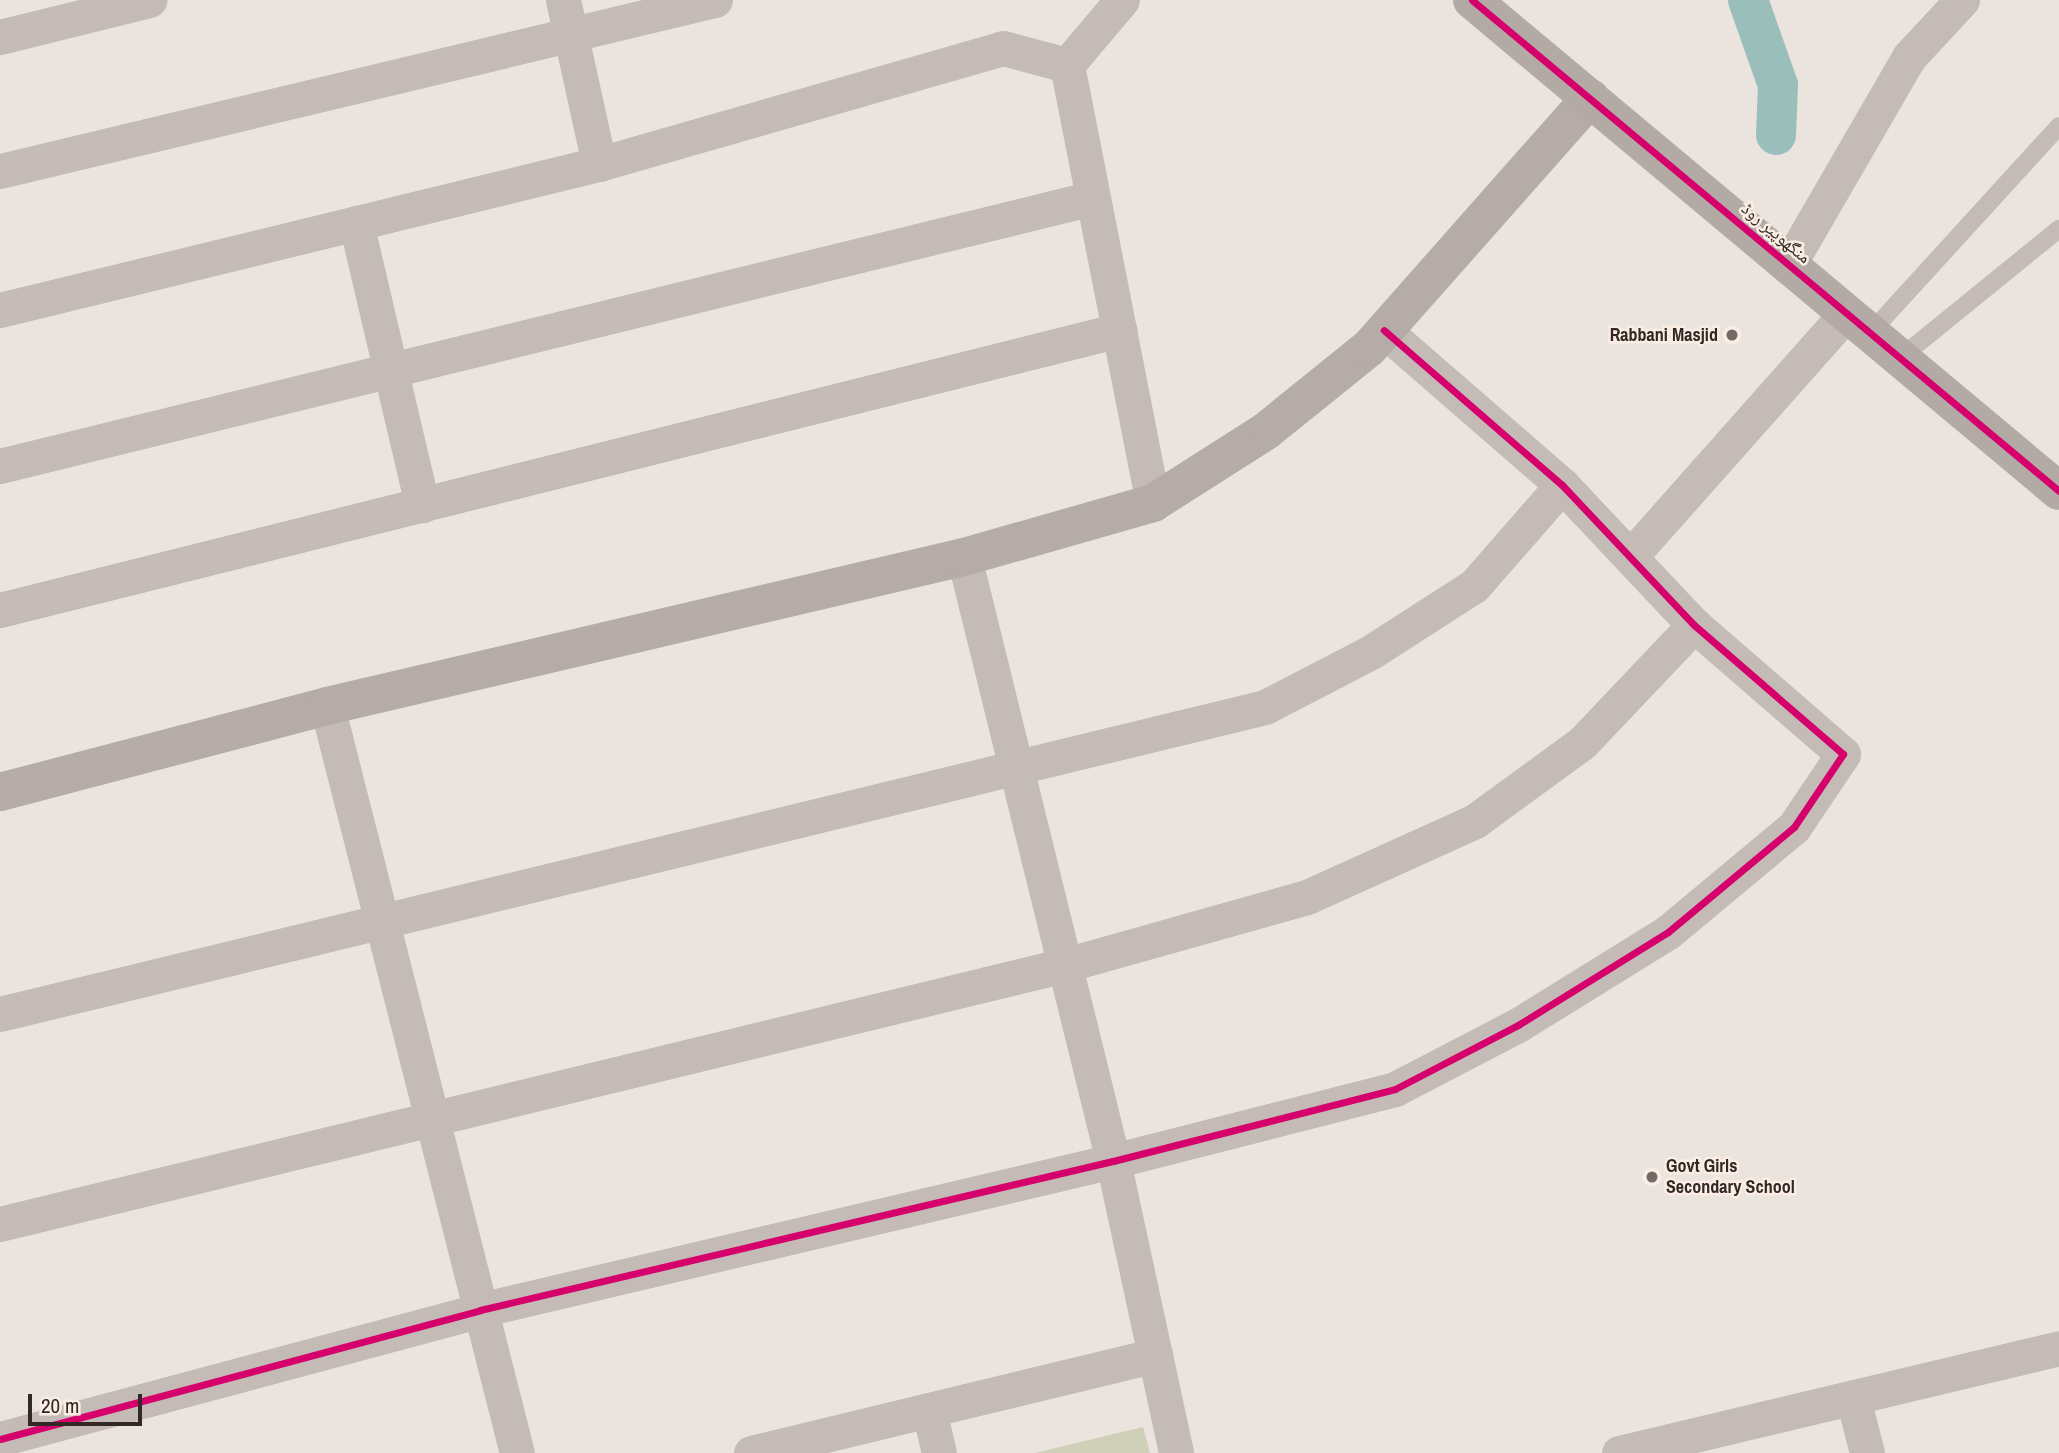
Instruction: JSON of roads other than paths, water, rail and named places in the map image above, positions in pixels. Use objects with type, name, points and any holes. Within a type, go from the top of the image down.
[{"type":"main road","name":"منگھوپیر روڈ","points":[[1472,0],[2059,491]]},
{"type":"street","points":[[0,37],[150,0]]},
{"type":"street","points":[[563,0],[599,164]]},
{"type":"street","points":[[0,171],[715,0]]},
{"type":"street","points":[[1068,65],[1122,0]]},
{"type":"street","points":[[1789,264],[1909,57],[1962,0]]},
{"type":"street","points":[[0,310],[599,164],[1003,48],[1068,65]]},
{"type":"street","points":[[1068,65],[1153,503]]},
{"type":"street","points":[[0,792],[327,706],[964,557],[1153,503],[1266,431],[1369,348],[1590,98]]},
{"type":"street","points":[[0,466],[1093,198]]},
{"type":"street","points":[[356,223],[393,370],[422,505]]},
{"type":"street","points":[[1630,557],[1858,323]]},
{"type":"street","points":[[0,610],[1120,330]]},
{"type":"street","points":[[0,1439],[480,1310],[1113,1161],[1395,1089],[1518,1025],[1668,932],[1794,827],[1843,754],[1694,625],[1562,485],[1384,330]]},
{"type":"street","points":[[0,1014],[1265,707],[1370,652],[1474,586],[1562,485]]},
{"type":"street","points":[[964,557],[1113,1161],[1176,1453]]},
{"type":"street","points":[[0,1224],[1065,965],[1307,897],[1475,821],[1582,743],[1694,625]]},
{"type":"street","points":[[327,706],[517,1453]]},
{"type":"street","points":[[1619,1453],[2059,1348]]},
{"type":"street","points":[[751,1453],[1155,1355]]},
{"type":"street","points":[[1853,1398],[1867,1453]]},
{"type":"street","points":[[929,1410],[939,1453]]},
{"type":"lane","points":[[1858,323],[2059,126]]},
{"type":"lane","points":[[1900,358],[2059,229]]},
{"type":"waterway","points":[[1748,0],[1778,85],[1776,135]]},
{"type":"place","name":"Rabbani Masjid","points":[[1732,335]]},
{"type":"place","name":"Govt Girls Secondary School","points":[[1652,1177]]}]
